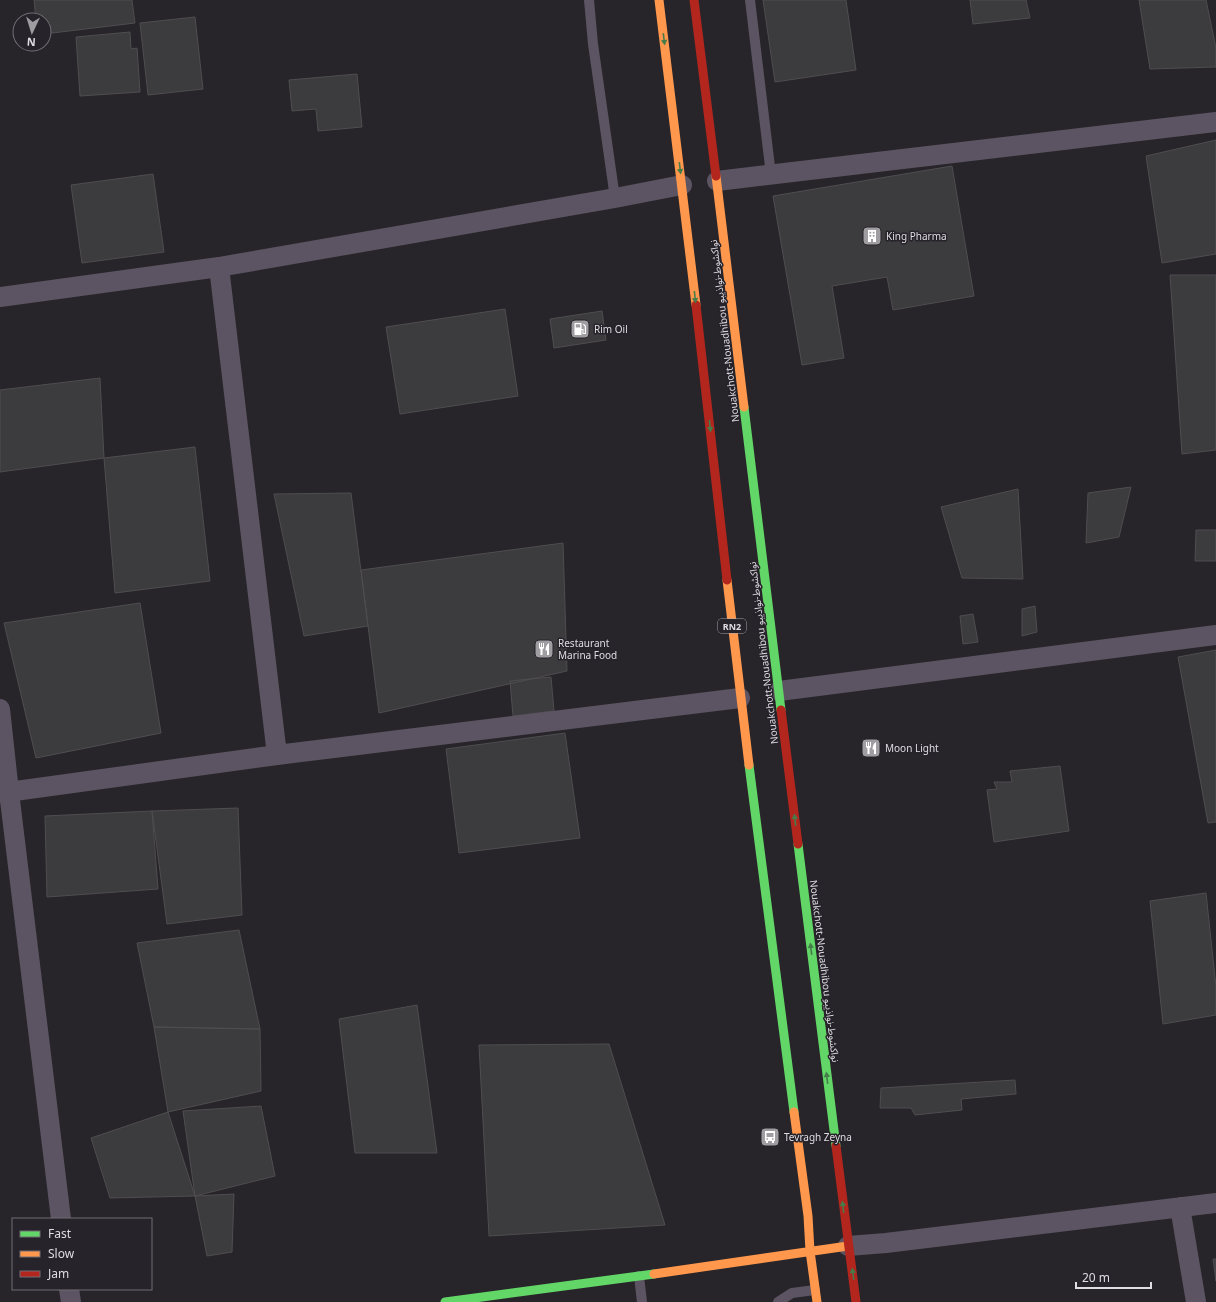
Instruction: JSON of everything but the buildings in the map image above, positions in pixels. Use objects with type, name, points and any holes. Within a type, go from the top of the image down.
[{"type":"main road","name":"RN2","points":[[659,0],[682,185],[740,698],[808,1216],[810,1251],[817,1302]]},
{"type":"main road","name":"Nouakchott-Nouadhibou نواكشوط-نواذيبو","points":[[694,0],[778,691],[856,1302]]},
{"type":"main road","points":[[445,1302],[848,1246]]},
{"type":"street","points":[[717,181],[1216,122]]},
{"type":"street","points":[[0,297],[219,267],[616,198],[682,185]]},
{"type":"street","points":[[219,267],[277,755]]},
{"type":"street","points":[[778,691],[1216,635]]},
{"type":"street","points":[[4,792],[277,755],[740,698]]},
{"type":"street","points":[[0,709],[4,792],[61,1218]]},
{"type":"street","points":[[848,1246],[894,1242],[1216,1203]]},
{"type":"street","points":[[1180,1207],[1196,1302]]},
{"type":"street","points":[[69,1290],[71,1302]]},
{"type":"lane","points":[[589,0],[593,44],[616,198]]},
{"type":"lane","points":[[750,0],[771,175]]},
{"type":"lane","points":[[639,1276],[642,1302]]},
{"type":"lane","points":[[778,1302],[792,1293],[815,1290]]},
{"type":"traffic: fast","points":[[744,407],[781,710]]},
{"type":"traffic: fast","points":[[749,765],[794,1112]]},
{"type":"traffic: fast","points":[[798,844],[836,1146]]},
{"type":"traffic: fast","points":[[445,1302],[654,1274]]},
{"type":"traffic: slow","points":[[659,0],[696,305]]},
{"type":"traffic: slow","points":[[716,176],[744,407]]},
{"type":"traffic: slow","points":[[727,580],[749,765]]},
{"type":"traffic: slow","points":[[794,1112],[808,1216],[810,1251],[817,1302]]},
{"type":"traffic: slow","points":[[654,1274],[848,1246]]},
{"type":"traffic: jam","points":[[694,0],[716,176]]},
{"type":"traffic: jam","points":[[696,305],[727,580]]},
{"type":"traffic: jam","points":[[781,710],[798,844]]},
{"type":"traffic: jam","points":[[836,1146],[856,1302]]},
{"type":"place","name":"King Pharma","points":[[872,236]]},
{"type":"place","name":"Rim Oil","points":[[580,329]]},
{"type":"place","name":"Restaurant Marina Food","points":[[544,649]]},
{"type":"place","name":"Moon Light","points":[[871,748]]},
{"type":"place","name":"Tevragh Zeyna","points":[[770,1137]]}]
